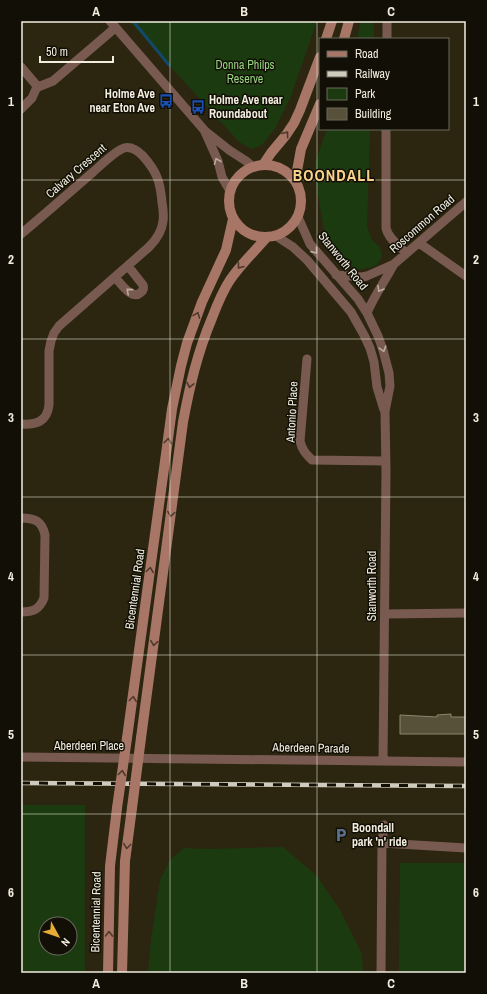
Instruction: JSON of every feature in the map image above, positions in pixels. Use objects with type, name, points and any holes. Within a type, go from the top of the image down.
[{"type":"main road","points":[[326,38],[332,21]]},
{"type":"main road","points":[[344,38],[349,21]]},
{"type":"main road","points":[[258,166],[286,136],[294,124],[319,60]]},
{"type":"main road","points":[[295,180],[301,148],[319,106]]},
{"type":"main road","points":[[122,973],[125,861],[183,422],[190,386],[205,334],[223,292],[244,261],[271,237],[285,231],[292,225],[298,216],[301,207],[299,189],[295,180],[286,171],[275,166],[258,166],[243,172],[235,181],[230,191],[230,210],[239,227],[247,233],[256,236],[271,237]]},
{"type":"main road","name":"Bicentennial Road","points":[[108,973],[110,866],[172,409],[187,343],[202,302],[226,250],[233,218]]},
{"type":"street","points":[[387,21],[387,38]]},
{"type":"street","points":[[21,109],[32,98],[38,87],[53,81],[112,24],[205,130],[246,161],[258,166]]},
{"type":"street","points":[[21,67],[38,87]]},
{"type":"street","points":[[205,130],[218,161],[222,177],[230,191]]},
{"type":"street","points":[[386,130],[386,228],[390,237],[406,253]]},
{"type":"street","name":"Calvary Crescent","points":[[21,234],[123,148],[132,148],[140,153],[156,172],[161,191],[163,212],[163,221],[160,234],[150,247],[59,326],[54,333],[49,351],[48,412],[46,417],[36,424],[21,424]]},
{"type":"street","name":"Roscommon Road","points":[[336,275],[362,277],[394,264],[466,202]]},
{"type":"street","name":"Stanworth Road","points":[[298,216],[310,244],[358,299],[367,313],[378,336],[389,374],[390,386],[385,412],[386,461],[383,761]]},
{"type":"street","name":"Stanworth Road","points":[[271,237],[293,247],[307,260],[355,318],[370,348],[374,362],[377,387],[385,412]]},
{"type":"street","points":[[419,243],[466,276]]},
{"type":"street","name":"Roscommon Road","points":[[367,313],[394,264]]},
{"type":"street","points":[[115,277],[133,295],[140,293],[144,288],[142,282],[128,266]]},
{"type":"street","name":"Antonio Place","points":[[307,359],[300,441],[304,452],[312,460],[386,461]]},
{"type":"street","points":[[21,518],[33,519],[37,521],[44,529],[45,535],[44,598],[40,606],[34,611],[21,612]]},
{"type":"street","points":[[384,614],[466,614]]},
{"type":"street","name":"Aberdeen Place","points":[[21,757],[156,758]]},
{"type":"street","name":"Aberdeen Parade","points":[[156,758],[466,762]]},
{"type":"street","points":[[381,973],[382,843],[384,824]]},
{"type":"street","points":[[382,843],[466,848]]},
{"type":"green space","name":"Donna Philps Reserve","points":[[129,21],[317,21],[291,96],[276,127],[262,145],[252,149],[239,142]]},
{"type":"green space","points":[[361,21],[374,21],[374,38],[357,38]]},
{"type":"green space","points":[[327,130],[370,130],[367,226],[372,240],[380,247],[382,257],[377,265],[357,270],[338,255],[327,241],[315,176],[315,163]]},
{"type":"green space","points":[[21,805],[85,805],[85,973],[21,973]]},
{"type":"green space","points":[[283,847],[317,876],[340,910],[362,954],[363,973],[148,973],[151,940],[160,880],[170,860],[184,848],[208,849]]},
{"type":"green space","points":[[400,863],[466,863],[466,973],[399,973]]},
{"type":"building","points":[[451,714],[451,717],[466,717],[466,734],[400,734],[400,715],[437,717],[437,715]]},
{"type":"waterway","points":[[133,21],[169,65]]},
{"type":"railway","points":[[21,783],[466,786]]},
{"type":"place","name":"Holme Ave near Eton Ave","points":[[166,101]]},
{"type":"place","name":"Holme Ave near Roundabout","points":[[198,107]]},
{"type":"place","name":"Boondall park 'n' ride","points":[[341,835]]},
{"type":"district","name":"BOONDALL","points":[[334,175]]}]
